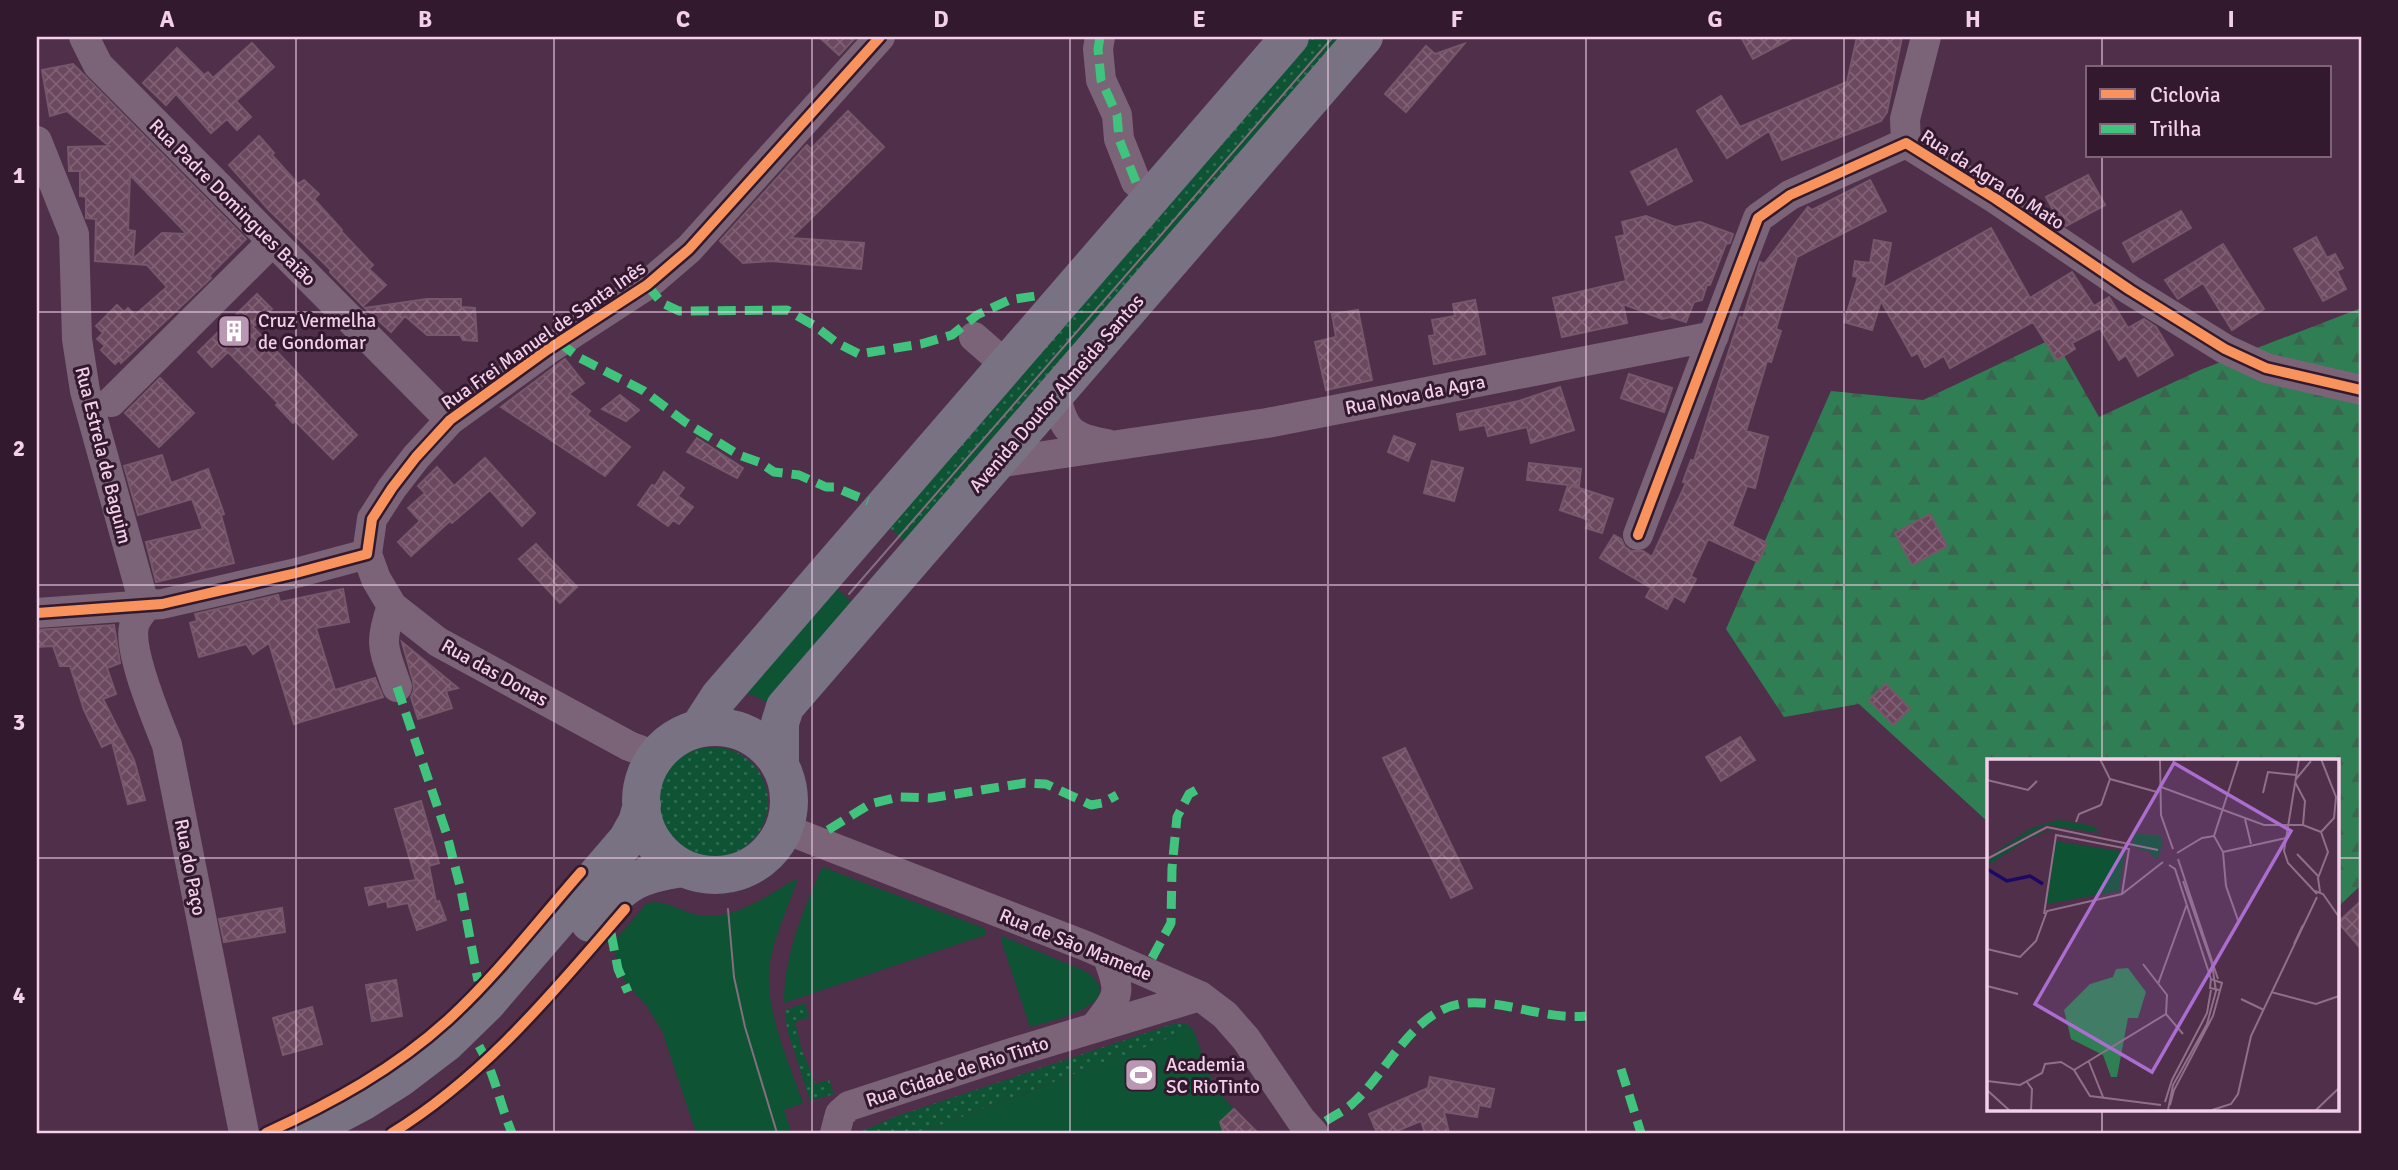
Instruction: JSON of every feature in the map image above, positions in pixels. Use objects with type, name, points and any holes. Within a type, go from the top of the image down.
[{"type":"main road","points":[[699,728],[719,697],[1290,37]]},
{"type":"main road","name":"Avenida Doutor Almeida Santos","points":[[780,764],[780,723],[785,707],[1364,37]]},
{"type":"main road","points":[[723,727],[746,733],[765,745],[780,764],[788,785],[790,807],[785,829],[772,850],[753,866],[730,874],[706,875],[683,868],[664,855],[650,837],[642,815],[644,779],[656,756],[668,743],[699,728],[723,727]]},
{"type":"main road","points":[[303,1133],[362,1102],[400,1078],[446,1043],[486,1004],[614,856],[637,822],[642,804]]},
{"type":"main road","points":[[361,1133],[425,1092],[471,1055],[544,979],[623,887],[637,878],[683,868]]},
{"type":"street","name":"Rua Padre Domingues Baião","points":[[83,37],[98,65],[450,420]]},
{"type":"street","name":"Rua Frei Manuel de Santa Inês","points":[[367,554],[372,519],[416,457],[450,420],[547,350],[647,285],[689,249],[880,37]]},
{"type":"street","points":[[1100,37],[1098,49],[1101,80],[1118,115],[1119,139],[1136,182]]},
{"type":"street","points":[[1906,143],[1905,119],[1926,37]]},
{"type":"street","name":"Rua Estrela de Baguim","points":[[37,141],[74,234],[77,339],[85,391],[145,607]]},
{"type":"street","name":"Rua da Agra do Mato","points":[[1637,535],[1758,218],[1790,195],[1906,143],[2225,349],[2266,368],[2361,390]]},
{"type":"street","points":[[111,402],[272,242]]},
{"type":"street","name":"Rua Nova da Agra","points":[[996,463],[1267,423],[1714,336]]},
{"type":"street","points":[[974,337],[1006,365]]},
{"type":"street","name":"Rua Nova da Agra","points":[[1055,392],[1065,424],[1082,440],[1115,445]]},
{"type":"street","points":[[37,613],[145,607],[367,554]]},
{"type":"street","name":"Rua das Donas","points":[[367,554],[376,579],[392,606],[438,642],[629,746],[656,756]]},
{"type":"street","points":[[392,606],[384,630],[383,646],[397,687]]},
{"type":"street","name":"Rua do Paço","points":[[145,607],[134,624],[133,636],[144,684],[167,745],[244,1133]]},
{"type":"street","name":"Rua de São Mamede","points":[[785,829],[1107,955],[1200,996],[1225,1015],[1246,1039],[1313,1133]]},
{"type":"street","points":[[1096,1027],[1116,1000],[1116,979],[1107,955]]},
{"type":"street","name":"Rua Cidade de Rio Tinto","points":[[835,1133],[840,1114],[849,1106],[1200,996]]},
{"type":"green space","points":[[1306,37],[1350,37],[910,546],[883,522]]},
{"type":"green space","points":[[2361,308],[2361,885],[2338,907],[2338,759],[1987,759],[1987,821],[1859,704],[1784,717],[1726,629],[1831,391],[1923,400],[2054,338],[2099,417],[2200,370]]},
{"type":"green space","points":[[835,587],[851,601],[774,706],[740,691]]},
{"type":"green space","points":[[713,747],[734,752],[752,763],[763,781],[768,802],[763,823],[752,841],[734,852],[713,857],[692,852],[674,841],[663,823],[658,802],[663,781],[674,763],[692,752]]},
{"type":"green space","points":[[822,867],[986,929],[985,935],[784,1003],[791,950]]},
{"type":"green space","points":[[798,878],[770,960],[769,988],[780,1038],[803,1103],[784,1110],[791,1132],[696,1133],[662,1031],[646,1005],[625,982],[613,943],[647,903],[662,903],[696,915],[717,916],[753,904]]},
{"type":"green space","points":[[1002,936],[1087,972],[1098,983],[1099,993],[1094,1002],[1068,1015],[1030,1027],[1001,940]]},
{"type":"green space","points":[[805,1003],[809,1017],[795,1022],[801,1047],[815,1084],[829,1080],[834,1094],[810,1101],[787,1029],[785,1010]]},
{"type":"green space","points":[[1176,1023],[1186,1024],[1193,1029],[919,1133],[857,1133],[897,1116]]},
{"type":"green space","name":"Academia SC RioTinto","points":[[1193,1029],[1215,1089],[1258,1133],[920,1133]]},
{"type":"building","points":[[819,37],[856,37],[839,55]]},
{"type":"building","points":[[1741,37],[1794,37],[1753,59]]},
{"type":"building","points":[[1857,37],[1902,37],[1887,112],[1881,121],[1782,160],[1769,131],[1727,158],[1697,111],[1721,96],[1740,127],[1847,82]]},
{"type":"building","points":[[252,43],[274,67],[236,101],[251,117],[237,130],[227,119],[211,133],[176,94],[166,105],[143,83],[177,48],[204,75],[208,72],[213,78]]},
{"type":"building","points":[[1464,44],[1406,112],[1385,94],[1426,46],[1435,54]]},
{"type":"building","points":[[73,64],[246,239],[209,276],[211,278],[121,363],[119,360],[115,364],[101,350],[105,346],[97,339],[103,333],[96,326],[117,305],[124,312],[128,308],[135,315],[167,287],[147,265],[95,261],[96,219],[86,218],[86,197],[80,196],[80,171],[69,171],[68,147],[109,146],[67,111],[50,116],[42,70]],"holes":[[[130,175],[187,234],[162,233],[133,259],[135,231],[128,230]]]},
{"type":"building","points":[[848,111],[884,147],[791,238],[864,243],[861,269],[771,261],[743,263],[720,241],[807,145],[811,149]]},
{"type":"building","points":[[259,136],[298,184],[304,180],[319,194],[314,199],[373,265],[369,269],[386,285],[363,306],[229,165]]},
{"type":"building","points":[[1676,149],[1692,181],[1648,205],[1631,172]]},
{"type":"building","points":[[2088,175],[2105,205],[2066,226],[2059,221],[2046,197]]},
{"type":"building","points":[[1870,180],[1886,211],[1797,257],[1776,329],[1781,331],[1771,362],[1767,361],[1746,431],[1768,437],[1755,488],[1747,486],[1732,526],[1767,543],[1758,562],[1708,539],[1691,576],[1696,579],[1684,602],[1674,596],[1667,609],[1646,597],[1651,588],[1600,558],[1614,535],[1631,551],[1643,551],[1652,557],[1686,483],[1683,482],[1691,460],[1694,461],[1760,262],[1764,264],[1808,207],[1812,210]]},
{"type":"building","points":[[2181,211],[2191,228],[2133,262],[2123,243]]},
{"type":"building","points":[[1646,216],[1675,227],[1700,222],[1733,234],[1702,300],[1694,302],[1686,322],[1670,317],[1662,319],[1623,304],[1627,323],[1562,337],[1553,298],[1626,281],[1616,237],[1625,235],[1622,222]]},
{"type":"building","points":[[1991,228],[2030,298],[2072,272],[2094,306],[2109,297],[2128,328],[2144,319],[2156,327],[2173,355],[2138,376],[2126,355],[2119,360],[2100,328],[2072,343],[2075,349],[2057,360],[2033,322],[1950,368],[1944,356],[1925,367],[1918,353],[1912,356],[1881,301],[1872,330],[1844,322],[1858,277],[1853,276],[1855,261],[1870,263],[1874,240],[1891,243],[1883,288]]},
{"type":"building","points":[[2316,237],[2327,258],[2335,254],[2343,268],[2337,271],[2346,289],[2323,301],[2294,249]]},
{"type":"building","points":[[2223,244],[2264,309],[2232,330],[2203,283],[2178,299],[2165,280]]},
{"type":"building","points":[[257,294],[272,309],[253,327],[357,435],[333,459],[295,421],[293,423],[276,405],[278,403],[228,352],[212,367],[198,352]]},
{"type":"building","points":[[427,299],[461,299],[461,307],[475,308],[477,341],[463,340],[460,335],[427,335],[405,316],[391,332],[365,308]]},
{"type":"building","points":[[1475,300],[1485,354],[1434,364],[1429,336],[1435,335],[1432,320],[1455,316],[1453,304]]},
{"type":"building","points":[[1358,310],[1372,380],[1326,390],[1315,342],[1336,337],[1332,314]]},
{"type":"building","points":[[565,359],[584,383],[569,394],[590,411],[587,415],[630,447],[605,476],[501,407]]},
{"type":"building","points":[[1629,374],[1672,388],[1664,412],[1621,398]]},
{"type":"building","points":[[160,378],[194,413],[159,447],[125,413]]},
{"type":"building","points":[[1560,387],[1574,430],[1531,443],[1527,427],[1488,436],[1485,425],[1460,430],[1457,414],[1519,401]]},
{"type":"building","points":[[620,395],[639,410],[626,421],[602,409]]},
{"type":"building","points":[[1394,436],[1415,444],[1408,461],[1388,452]]},
{"type":"building","points":[[697,438],[743,468],[737,478],[687,452]]},
{"type":"building","points":[[162,455],[171,483],[208,469],[224,514],[221,515],[234,563],[156,582],[146,542],[203,529],[192,499],[138,515],[124,466]]},
{"type":"building","points":[[485,458],[535,513],[522,526],[490,490],[411,556],[398,542],[420,521],[408,508],[425,493],[418,486],[437,467],[454,486]]},
{"type":"building","points":[[1432,461],[1463,468],[1454,501],[1424,493]]},
{"type":"building","points":[[1529,463],[1581,469],[1579,486],[1570,485],[1613,499],[1602,533],[1586,528],[1589,520],[1560,510],[1568,485],[1527,480]]},
{"type":"building","points":[[664,472],[684,488],[678,496],[693,507],[679,524],[673,520],[668,526],[638,505]]},
{"type":"building","points":[[1930,514],[1947,546],[1912,565],[1895,533]]},
{"type":"building","points":[[536,544],[577,587],[560,603],[519,559]]},
{"type":"building","points":[[343,589],[349,622],[316,628],[335,690],[375,678],[383,697],[294,724],[269,643],[253,654],[246,644],[199,657],[190,623],[197,621],[195,614],[278,595],[280,602]]},
{"type":"building","points":[[114,625],[120,663],[107,668],[116,694],[103,699],[134,760],[145,800],[128,804],[112,742],[102,747],[84,710],[70,666],[60,666],[53,646],[37,647],[37,630]]},
{"type":"building","points":[[402,642],[458,688],[446,691],[452,708],[418,719],[411,697],[414,690],[413,681]]},
{"type":"building","points":[[1886,684],[1910,709],[1893,725],[1869,700]]},
{"type":"building","points":[[1740,737],[1755,760],[1721,781],[1706,757]]},
{"type":"building","points":[[1405,748],[1472,888],[1451,898],[1383,758]]},
{"type":"building","points":[[421,801],[439,863],[429,866],[436,902],[439,901],[446,920],[417,930],[408,903],[388,907],[387,901],[369,905],[365,888],[416,880],[395,809]]},
{"type":"building","points":[[2361,901],[2361,949],[2338,922]]},
{"type":"building","points":[[282,908],[285,932],[224,942],[219,919]]},
{"type":"building","points":[[396,980],[402,1016],[372,1021],[366,985]]},
{"type":"building","points":[[312,1007],[322,1044],[283,1055],[273,1018]]},
{"type":"building","points":[[1430,1077],[1494,1089],[1490,1107],[1479,1105],[1477,1117],[1444,1112],[1449,1133],[1425,1133],[1421,1121],[1392,1133],[1377,1133],[1369,1114],[1428,1088]]},
{"type":"building","points":[[1234,1109],[1258,1133],[1224,1133],[1220,1122]]},
{"type":"tram line","points":[[849,594],[1333,37]]},
{"type":"tram line","points":[[728,909],[734,977],[745,1027],[777,1133]]},
{"type":"marked path","points":[[1100,37],[1098,49],[1101,80],[1117,115],[1119,139],[1136,182]]},
{"type":"marked path","points":[[647,285],[662,303],[679,311],[787,310],[859,354],[921,344],[952,335],[977,315],[1009,300],[1035,296]]},
{"type":"marked path","points":[[559,342],[578,357],[644,391],[685,422],[739,455],[759,462],[774,472],[799,475],[868,501]]},
{"type":"marked path","points":[[397,687],[447,835],[461,890],[478,981]]},
{"type":"marked path","points":[[828,830],[870,804],[899,797],[931,798],[1025,783],[1046,784],[1091,805],[1117,795]]},
{"type":"marked path","points":[[1152,958],[1171,923],[1172,868],[1177,817],[1189,794],[1203,786]]},
{"type":"marked path","points":[[611,933],[618,969],[628,992]]},
{"type":"marked path","points":[[1326,1121],[1350,1106],[1366,1090],[1417,1028],[1432,1015],[1449,1007],[1483,1003],[1571,1017],[1586,1016]]},
{"type":"marked path","points":[[479,1046],[489,1066],[512,1133]]},
{"type":"marked path","points":[[1621,1069],[1641,1133]]},
{"type":"cycle path","points":[[37,613],[162,604],[367,554],[372,519],[416,457],[450,420],[547,350],[647,285],[689,249],[880,37]]},
{"type":"cycle path","points":[[1638,535],[1758,218],[1790,195],[1906,143],[2225,349],[2266,368],[2361,390]]},
{"type":"cycle path","points":[[266,1133],[362,1084],[427,1038],[483,985],[581,872]]},
{"type":"cycle path","points":[[392,1133],[426,1110],[488,1058],[545,1001],[625,909]]},
{"type":"place","name":"Cruz Vermelha de Gondomar","points":[[234,331]]},
{"type":"place","name":"Academia SC RioTinto","points":[[1141,1075]]}]
